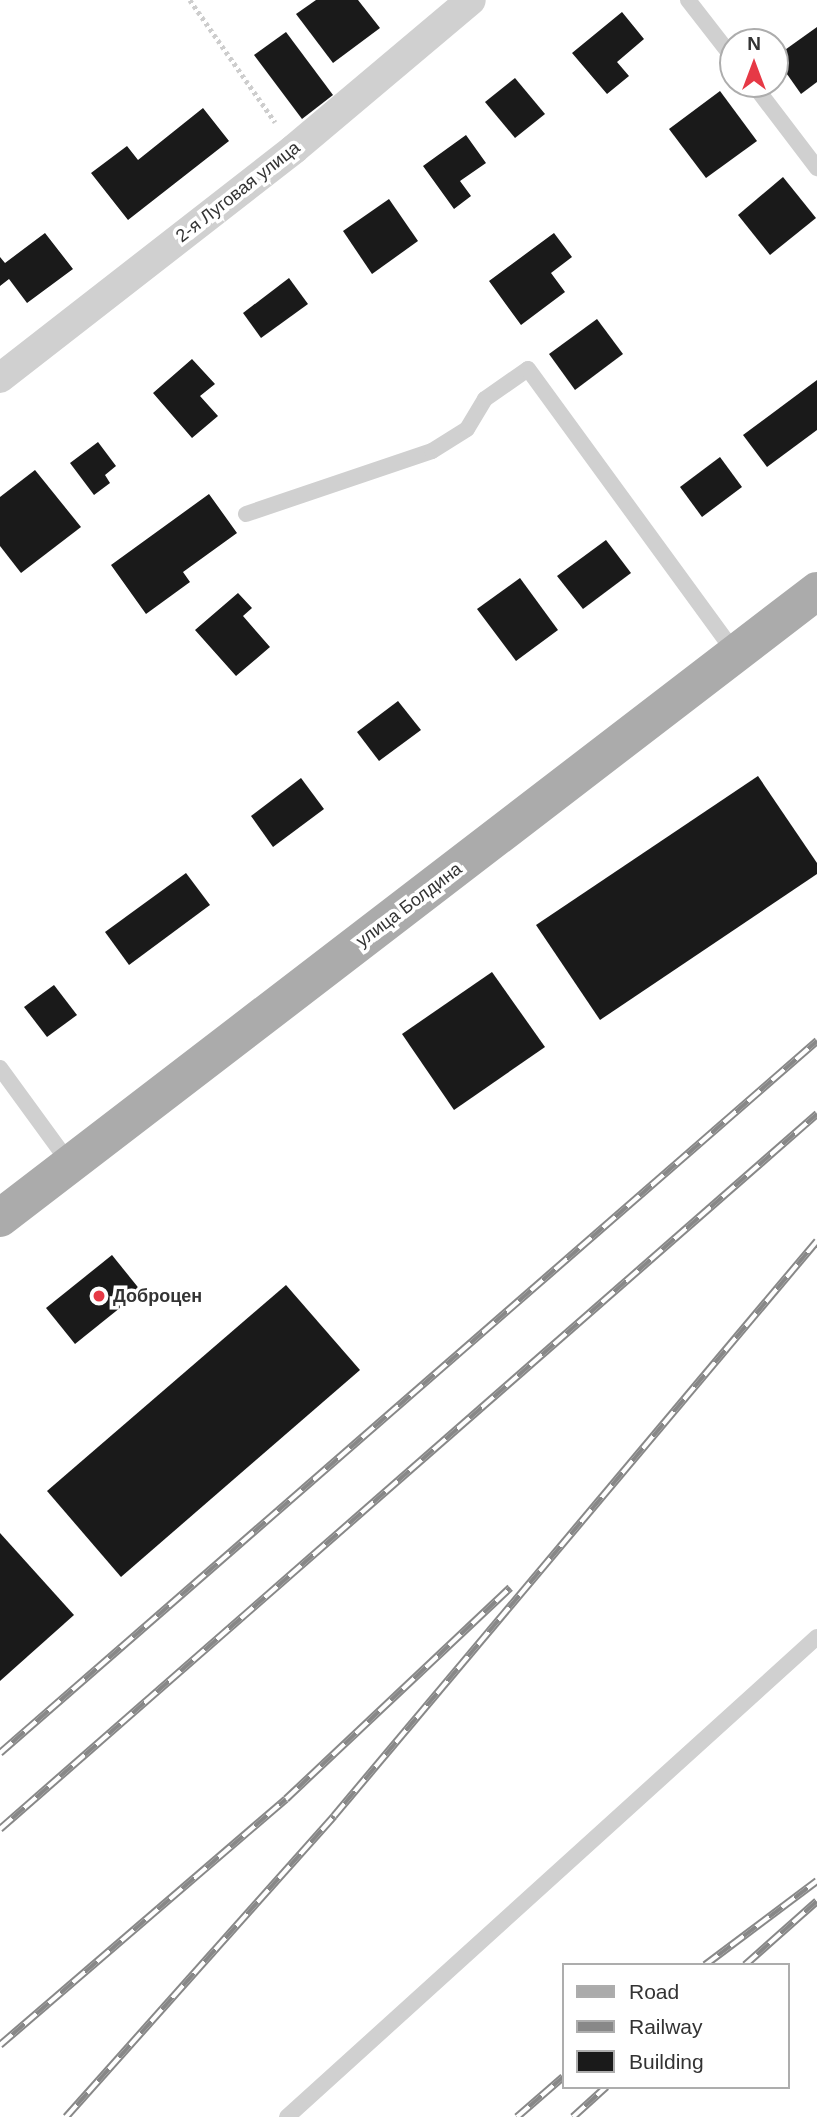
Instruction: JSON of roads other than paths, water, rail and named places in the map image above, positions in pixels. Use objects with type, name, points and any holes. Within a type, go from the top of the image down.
[{"type":"main road","name":"улица Болдина","points":[[0,1218],[817,591]]},
{"type":"street","name":"2-я Луговая улица","points":[[0,378],[294,149],[471,0]]},
{"type":"lane","points":[[688,0],[719,40]]},
{"type":"lane","points":[[763,98],[817,169]]},
{"type":"lane","points":[[246,514],[432,451],[467,429],[485,399],[528,369],[736,654]]},
{"type":"lane","points":[[0,1068],[70,1164]]},
{"type":"lane","points":[[287,2117],[817,1637]]},
{"type":"railway","points":[[0,1753],[817,1041]]},
{"type":"railway","points":[[0,1829],[817,1114]]},
{"type":"railway","points":[[66,2117],[334,1816],[817,1241]]},
{"type":"railway","points":[[0,2045],[286,1799],[510,1588]]},
{"type":"railway","points":[[708,1963],[817,1881]]},
{"type":"railway","points":[[747,1963],[817,1901]]},
{"type":"railway","points":[[517,2117],[562,2078]]},
{"type":"railway","points":[[573,2117],[604,2089]]},
{"type":"place","name":"Доброцен","points":[[99,1296]]}]
